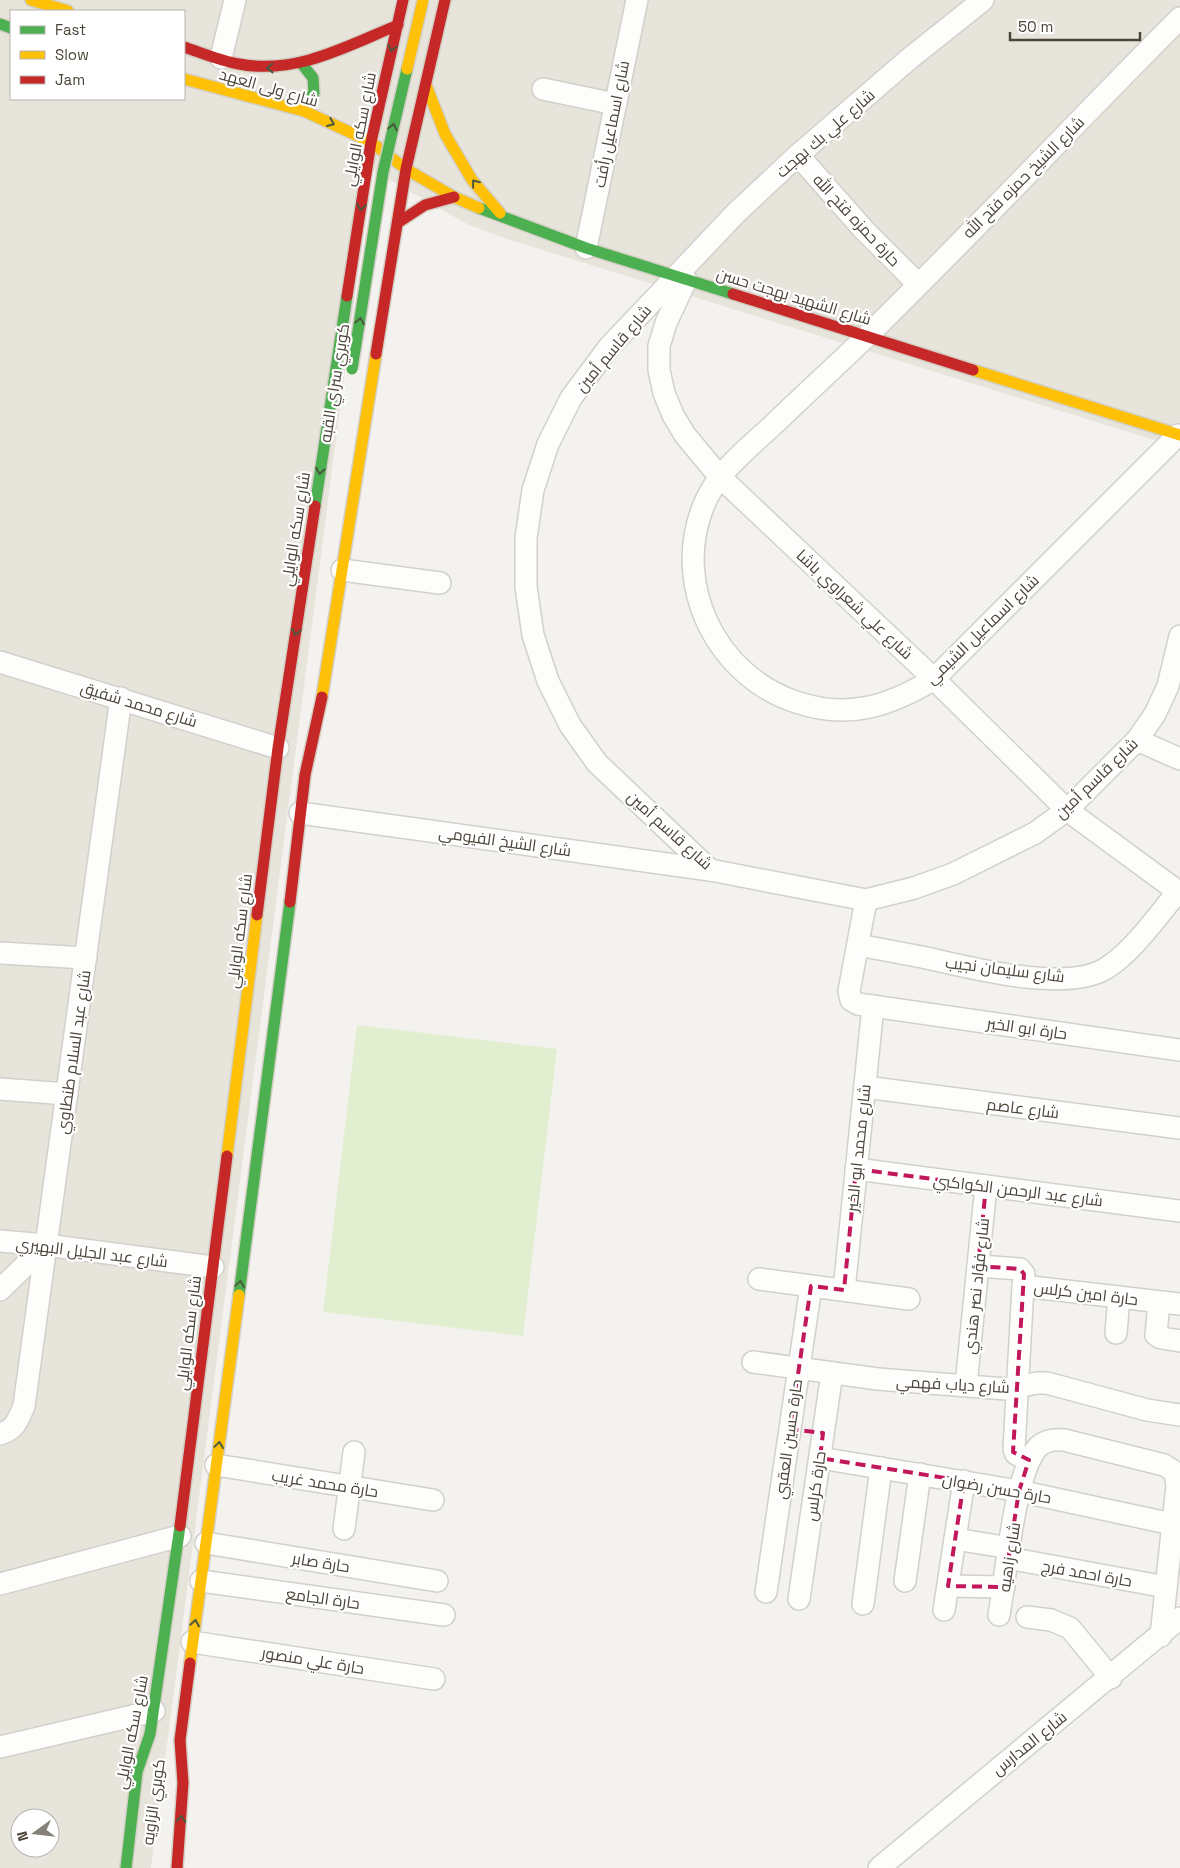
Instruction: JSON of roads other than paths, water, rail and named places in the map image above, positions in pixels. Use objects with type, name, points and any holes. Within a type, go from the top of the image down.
[{"type":"main road","points":[[31,0],[65,10]]},
{"type":"main road","name":"شارع سكه الوايلي","points":[[126,1868],[137,1772],[150,1734],[180,1536],[278,748],[371,142],[403,0]]},
{"type":"main road","name":"كوبري سراي القبه","points":[[352,374],[383,172],[423,0]]},
{"type":"main road","points":[[179,1868],[183,1783],[180,1740],[281,976],[304,775],[320,707],[406,169],[445,0]]},
{"type":"main road","name":"شارع ولى العهد","points":[[185,47],[239,65],[263,68],[302,64],[398,24]]},
{"type":"main road","points":[[286,106],[298,107],[308,102],[314,92],[315,81],[311,71],[302,64]]},
{"type":"main road","name":"شارع ولى العهد","points":[[185,79],[304,111],[371,142],[406,169]]},
{"type":"main road","points":[[426,85],[445,134],[472,180],[506,220]]},
{"type":"main road","name":"شارع الشهيد بهجت حسن","points":[[406,169],[454,196],[506,220],[586,248],[1179,435]]},
{"type":"main road","points":[[399,222],[415,208],[434,200],[454,196]]},
{"type":"main road","points":[[299,741],[304,775]]},
{"type":"main road","name":"كوبري الزاويه","points":[[150,1734],[152,1766]]},
{"type":"main road","name":"كوبري الزاويه","points":[[171,1778],[180,1740]]},
{"type":"street","points":[[221,58],[235,0]]},
{"type":"street","name":"شارع اسماعيل رأفت","points":[[586,248],[636,0]]},
{"type":"street","name":"شارع علي بك بهجت","points":[[681,278],[736,213],[798,155],[909,59],[983,0]]},
{"type":"street","name":"شارع الشيخ حمزه فتح الله","points":[[867,336],[1180,18]]},
{"type":"street","points":[[543,89],[615,104]]},
{"type":"street","name":"حارة حمزه فتح الله","points":[[798,155],[864,230],[918,284]]},
{"type":"street","name":"شارع علي شعراوي باشا","points":[[681,278],[661,338],[659,370],[664,393],[672,415],[685,435],[719,476],[934,679],[1067,810],[1179,892]]},
{"type":"street","name":"شارع قاسم أمين","points":[[681,278],[609,347],[571,398],[548,444],[532,500],[526,538],[526,587],[533,635],[548,681],[570,724],[597,763],[710,870],[866,900],[914,888],[952,874],[1035,833],[1067,810],[1137,740],[1155,714],[1168,686],[1179,650]]},
{"type":"street","name":"شارع اسماعيل الشيمي","points":[[867,336],[719,476],[703,507],[695,538],[693,570],[702,610],[711,632],[729,659],[760,685],[781,698],[812,708],[844,711],[876,707],[906,696],[934,679],[1179,435]]},
{"type":"street","points":[[342,570],[440,582]]},
{"type":"street","name":"شارع محمد شفيق","points":[[0,662],[278,748]]},
{"type":"street","name":"شارع عبد السلام طنطاوي","points":[[0,1434],[7,1432],[16,1424],[24,1406],[121,698]]},
{"type":"street","points":[[1137,740],[1180,759]]},
{"type":"street","name":"شارع الشيخ الفيومي","points":[[300,813],[710,870]]},
{"type":"street","name":"شارع سليمان نجيب","points":[[858,945],[996,972],[1054,979],[1079,978],[1104,969],[1117,960],[1179,892]]},
{"type":"street","points":[[858,945],[866,900]]},
{"type":"street","name":"حارة ابو الخير","points":[[858,945],[849,991],[851,1000],[858,1004],[1180,1050]]},
{"type":"street","points":[[0,953],[86,958]]},
{"type":"street","name":"شارع محمد ابو الخير","points":[[844,1290],[873,1006]]},
{"type":"street","name":"شارع عاصم","points":[[865,1088],[1180,1128]]},
{"type":"street","points":[[0,1089],[67,1094]]},
{"type":"street","name":"شارع عبد الرحمن الكواكبي","points":[[856,1169],[1180,1211]]},
{"type":"street","name":"شارع فؤاد نصر هندي","points":[[966,1385],[986,1186]]},
{"type":"street","name":"شارع عبد الجليل البهيري","points":[[0,1241],[46,1244],[213,1267]]},
{"type":"street","points":[[0,1290],[46,1244]]},
{"type":"street","name":"حارة امين كرلس","points":[[978,1266],[1020,1269],[1024,1274],[1023,1286],[1180,1304]]},
{"type":"street","points":[[759,1279],[909,1299]]},
{"type":"street","name":"حارة حسين العقبي","points":[[766,1592],[811,1286]]},
{"type":"street","points":[[1023,1286],[1016,1388],[1014,1449],[1016,1454],[1035,1452],[1048,1441],[1064,1440],[1164,1465],[1170,1468],[1177,1478],[1160,1636]]},
{"type":"street","points":[[1116,1333],[1119,1297]]},
{"type":"street","points":[[1159,1302],[1156,1335],[1160,1338],[1180,1341]]},
{"type":"street","name":"شارع دياب فهمي","points":[[753,1362],[878,1379],[1006,1389],[1037,1383],[1047,1384],[1147,1410],[1180,1415]]},
{"type":"street","name":"حارة كرلس","points":[[799,1599],[832,1373]]},
{"type":"street","points":[[790,1428],[823,1433]]},
{"type":"street","points":[[344,1529],[354,1452]]},
{"type":"street","name":"شارع زاهيه","points":[[1000,1615],[1019,1490],[1035,1452]]},
{"type":"street","name":"حارة حسن رضوان","points":[[820,1458],[1019,1490],[1172,1524]]},
{"type":"street","name":"حارة محمد غريب","points":[[216,1465],[433,1500]]},
{"type":"street","points":[[863,1604],[881,1468]]},
{"type":"street","points":[[904,1581],[920,1474]]},
{"type":"street","points":[[944,1610],[964,1481]]},
{"type":"street","points":[[0,1584],[180,1536]]},
{"type":"street","name":"حارة احمد فرج","points":[[955,1540],[1166,1587]]},
{"type":"street","name":"حارة صابر","points":[[206,1543],[437,1581]]},
{"type":"street","name":"حارة الجامع","points":[[201,1581],[444,1615]]},
{"type":"street","points":[[948,1586],[1004,1587]]},
{"type":"street","points":[[1027,1617],[1052,1620],[1070,1628],[1110,1678]]},
{"type":"street","name":"شارع المدارس","points":[[882,1867],[1180,1618]]},
{"type":"street","name":"حارة علي منصور","points":[[192,1642],[434,1678]]},
{"type":"street","points":[[0,1747],[154,1711]]}]
